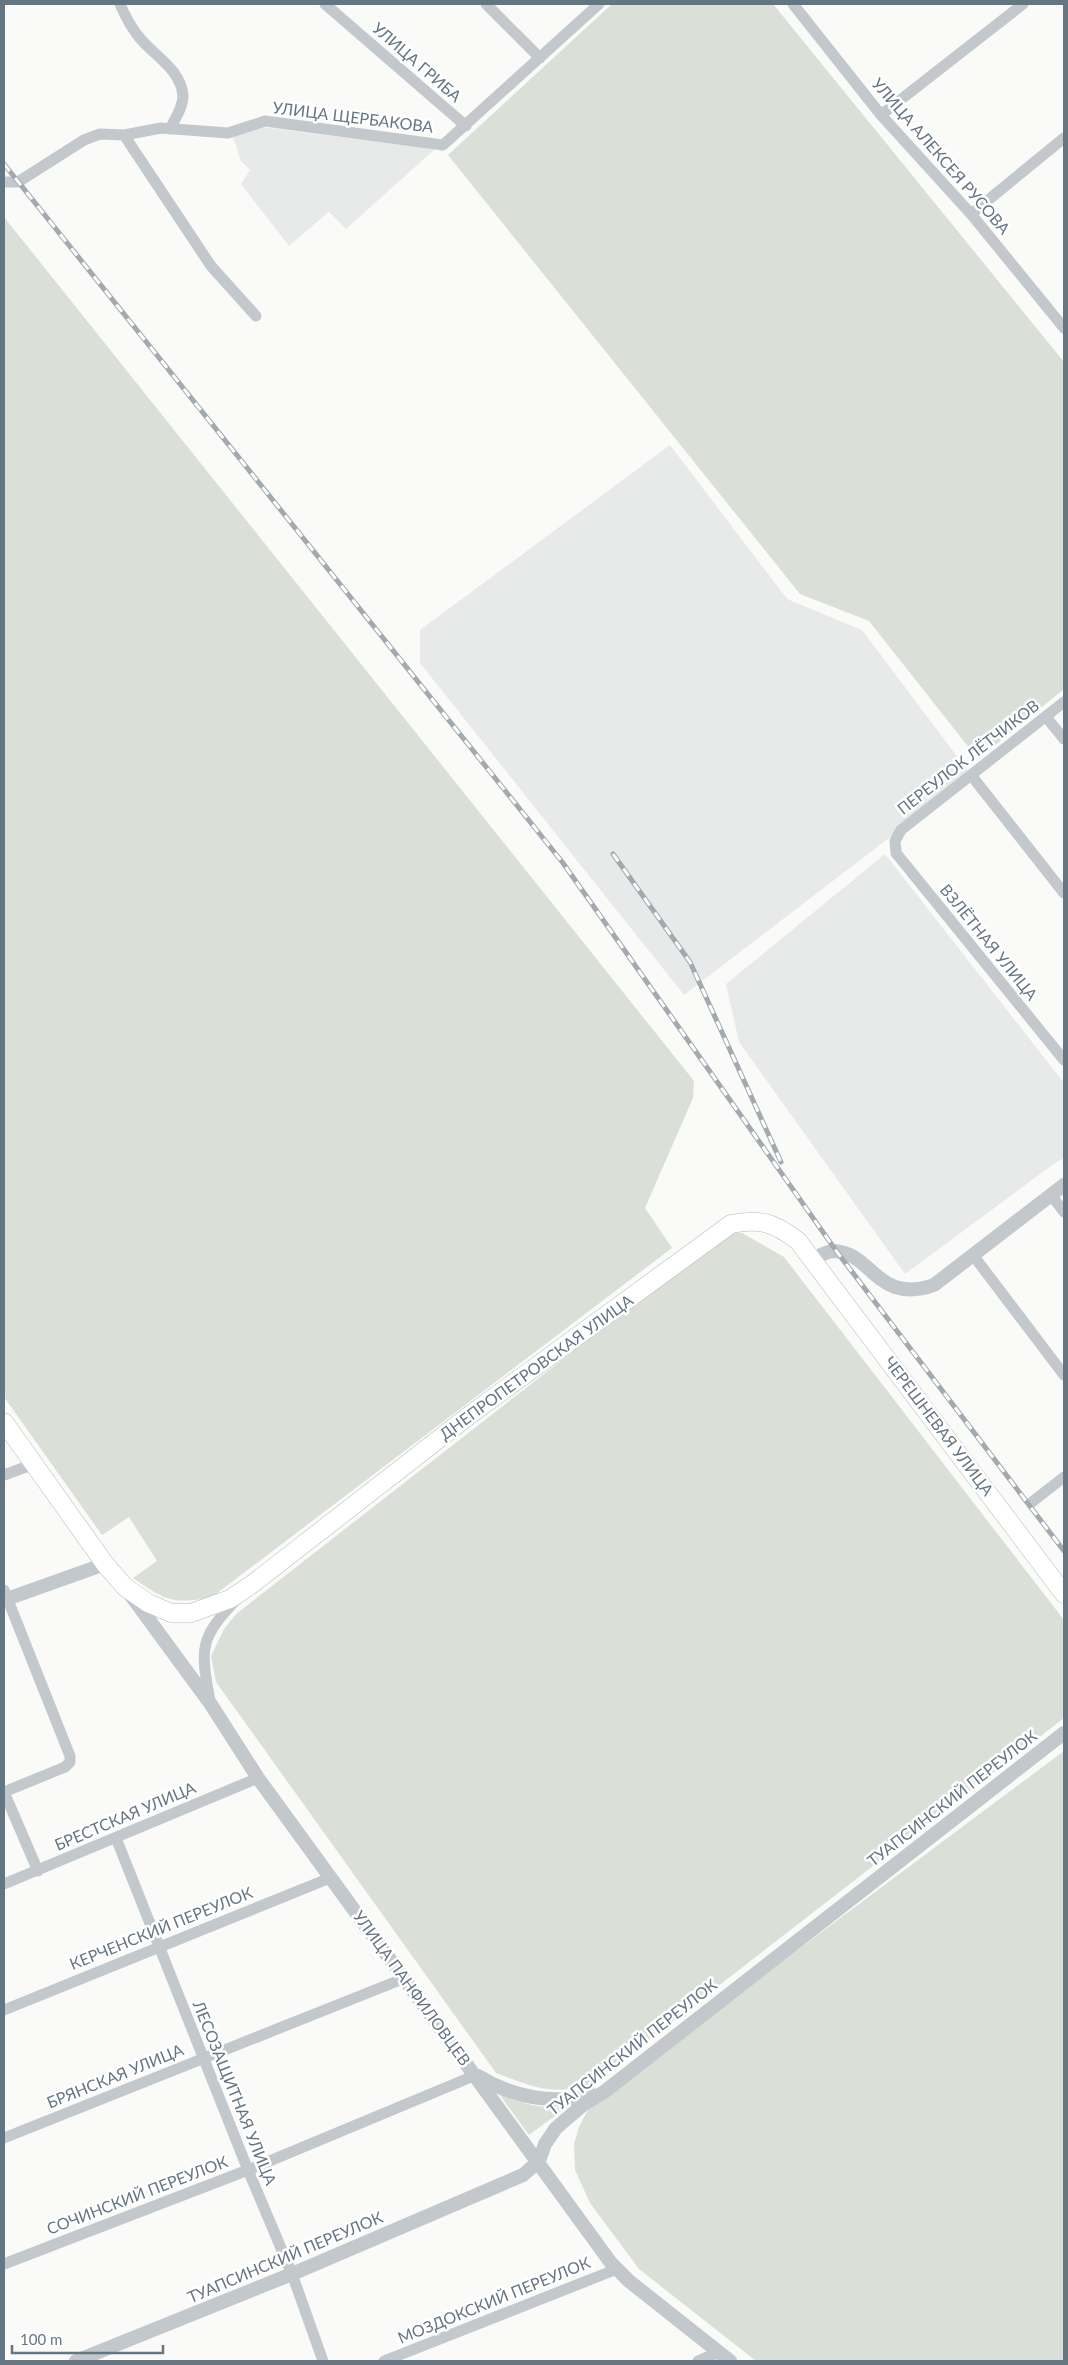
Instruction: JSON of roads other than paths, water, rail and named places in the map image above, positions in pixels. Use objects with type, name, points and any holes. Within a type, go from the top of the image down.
[{"type":"main road","name":"ДНЕПРОПЕТРОВСКАЯ УЛИЦА","points":[[105,1564],[125,1587],[148,1603],[171,1613],[191,1613],[230,1600],[471,1414],[731,1224],[750,1220],[774,1225],[798,1241],[812,1259]]},
{"type":"main road","name":"ЧЕРЕШНЕВАЯ УЛИЦА","points":[[812,1259],[1064,1594]]},
{"type":"main road","points":[[4,1422],[105,1564]]},
{"type":"street","points":[[120,4],[126,18],[140,38],[167,64],[178,79],[183,96],[170,129]]},
{"type":"street","name":"УЛИЦА ГРИБА","points":[[325,4],[466,126]]},
{"type":"street","points":[[486,4],[540,58]]},
{"type":"street","name":"УЛИЦА ЩЕРБАКОВА","points":[[4,182],[18,182],[84,140],[100,134],[124,135],[161,128],[228,133],[265,121],[443,145],[599,4]]},
{"type":"street","name":"УЛИЦА АЛЕКСЕЯ РУСОВА","points":[[793,4],[881,115],[971,214],[1064,328]]},
{"type":"street","points":[[881,115],[1023,4]]},
{"type":"street","points":[[124,135],[211,266],[256,316]]},
{"type":"street","points":[[971,214],[1064,138]]},
{"type":"street","name":"ПЕРЕУЛОК ЛЁТЧИКОВ","points":[[895,841],[901,830],[1064,702]]},
{"type":"street","points":[[1046,717],[1064,740]]},
{"type":"street","points":[[971,774],[1064,893]]},
{"type":"street","name":"ВЗЛЁТНАЯ УЛИЦА","points":[[895,841],[896,853],[1064,1060]]},
{"type":"street","points":[[812,1259],[832,1251],[838,1252],[851,1256],[882,1280],[899,1289],[917,1291],[934,1285],[1064,1185]]},
{"type":"street","points":[[1051,1195],[1064,1212]]},
{"type":"street","points":[[973,1255],[1064,1376]]},
{"type":"street","points":[[4,1475],[34,1464]]},
{"type":"street","points":[[1032,1502],[1064,1477]]},
{"type":"street","points":[[38,1871],[4,1792],[65,1767],[70,1762],[70,1756],[5,1596],[105,1564]]},
{"type":"street","points":[[210,1703],[204,1662],[205,1643],[210,1630],[251,1585]]},
{"type":"street","name":"УЛИЦА ПАНФИЛОВЦЕВ","points":[[125,1587],[210,1703],[258,1778],[330,1878],[617,2269],[629,2281],[725,2357]]},
{"type":"street","name":"ТУАПСИНСКИЙ ПЕРЕУЛОК","points":[[76,2361],[292,2274],[523,2176],[539,2161],[545,2144],[556,2128],[584,2104],[604,2092],[1064,1734]]},
{"type":"street","name":"БРЕСТСКАЯ УЛИЦА","points":[[4,1884],[258,1778]]},
{"type":"street","name":"ЛЕСОЗАЩИТНАЯ УЛИЦА","points":[[116,1838],[248,2170],[292,2274],[323,2361]]},
{"type":"street","name":"КЕРЧЕНСКИЙ ПЕРЕУЛОК","points":[[4,2010],[330,1878]]},
{"type":"street","name":"БРЯНСКАЯ УЛИЦА","points":[[4,2138],[405,1978]]},
{"type":"street","points":[[476,2075],[516,2094],[535,2098],[569,2100],[604,2092]]},
{"type":"street","name":"СОЧИНСКИЙ ПЕРЕУЛОК","points":[[4,2264],[248,2170],[476,2075]]},
{"type":"street","name":"МОЗДОКСКИЙ ПЕРЕУЛОК","points":[[384,2361],[617,2269]]},
{"type":"street","points":[[698,2361],[725,2357]]},
{"type":"railway","points":[[4,164],[563,863],[837,1252],[1064,1551]]},
{"type":"railway","points":[[613,854],[690,962],[781,1162]]}]
